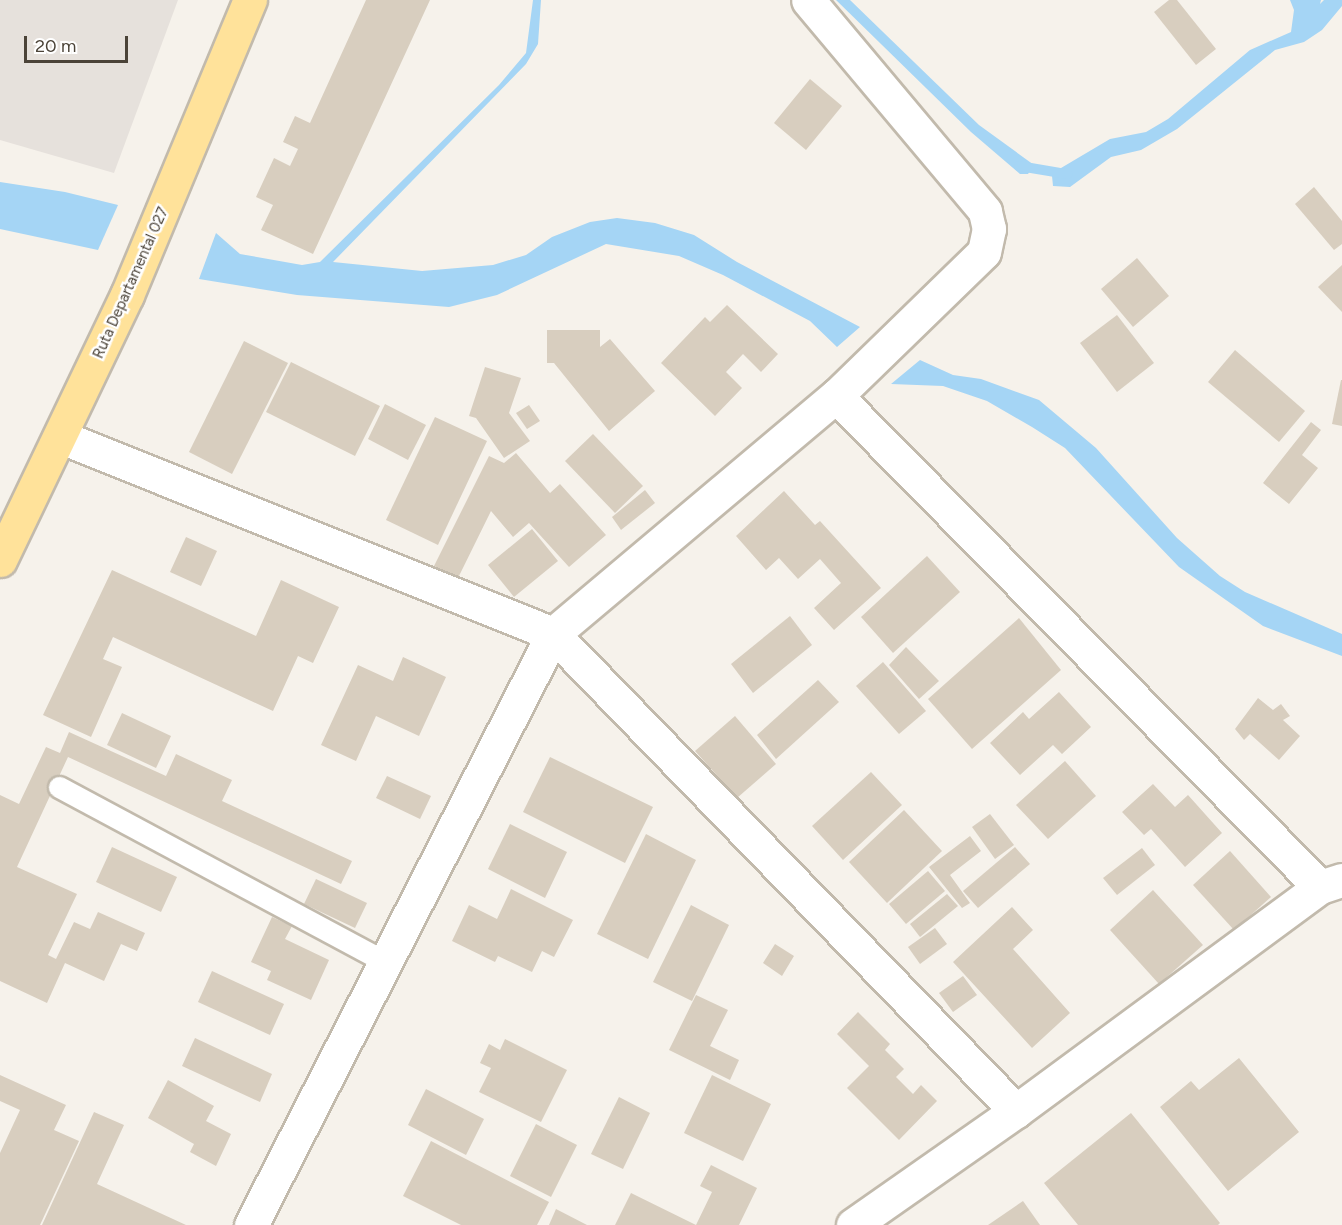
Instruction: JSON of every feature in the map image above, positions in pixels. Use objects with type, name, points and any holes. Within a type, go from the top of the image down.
[{"type":"main road","name":"Ruta Departamental 027","points":[[0,560],[61,436],[164,212],[250,0]]},
{"type":"street","points":[[251,1225],[553,634],[836,396],[984,252],[989,229],[985,211],[808,0]]},
{"type":"street","points":[[836,396],[1331,883],[1016,1111],[853,1225]]},
{"type":"street","points":[[61,436],[553,634],[1016,1111]]},
{"type":"lane","points":[[59,787],[385,962]]},
{"type":"shaded area","points":[[0,0],[178,0],[114,173],[0,140]]},
{"type":"water","points":[[533,0],[541,0],[538,44],[526,64],[333,262],[422,271],[493,265],[526,255],[552,237],[590,222],[617,218],[655,223],[694,235],[737,262],[860,327],[837,347],[810,321],[723,275],[679,256],[606,244],[497,295],[449,307],[297,295],[199,279],[216,233],[240,254],[302,265],[320,262],[499,85],[526,53]]},
{"type":"water","points":[[836,0],[850,0],[979,125],[1034,165],[1028,174],[1020,174],[971,132]]},
{"type":"water","points":[[1290,0],[1321,0],[1320,4],[1324,0],[1342,0],[1342,6],[1322,30],[1304,42],[1275,50],[1177,129],[1141,150],[1111,157],[1070,187],[1053,186],[1052,176],[1061,168],[1110,139],[1146,132],[1168,119],[1250,50],[1291,32],[1294,10]]},
{"type":"water","points":[[0,182],[65,192],[118,205],[98,250],[0,229]]},
{"type":"water","points":[[920,360],[953,375],[981,379],[1039,400],[1096,448],[1177,538],[1220,576],[1245,592],[1342,634],[1342,656],[1263,626],[1179,567],[1065,448],[1032,427],[987,401],[943,386],[891,384]]},
{"type":"building","points":[[366,0],[430,0],[313,254],[261,230],[273,205],[256,197],[274,158],[290,166],[298,149],[283,142],[295,116],[310,123]]},
{"type":"building","points":[[1169,0],[1177,0],[1216,49],[1196,65],[1154,12]]},
{"type":"building","points":[[810,79],[842,106],[806,150],[774,123]]},
{"type":"building","points":[[1314,187],[1342,221],[1342,244],[1334,250],[1295,204]]},
{"type":"building","points":[[1137,258],[1169,296],[1133,327],[1101,289]]},
{"type":"building","points":[[1342,265],[1342,312],[1318,287]]},
{"type":"building","points":[[727,305],[778,354],[761,372],[743,354],[726,372],[742,388],[715,416],[661,363],[705,317],[710,322]]},
{"type":"building","points":[[1117,315],[1154,363],[1117,392],[1080,343]]},
{"type":"building","points":[[547,330],[600,330],[600,347],[610,339],[655,391],[609,431],[554,363],[547,363]]},
{"type":"building","points":[[244,341],[288,363],[232,474],[189,452]]},
{"type":"building","points":[[1235,350],[1305,411],[1279,442],[1208,382]]},
{"type":"building","points":[[291,362],[380,406],[355,456],[266,412]]},
{"type":"building","points":[[485,367],[521,378],[509,413],[530,441],[504,458],[476,418],[469,416]]},
{"type":"building","points":[[1342,380],[1342,426],[1332,424]]},
{"type":"building","points":[[385,404],[426,425],[408,460],[368,439]]},
{"type":"building","points":[[529,405],[540,421],[527,429],[516,413]]},
{"type":"building","points":[[435,417],[487,441],[438,545],[386,520]]},
{"type":"building","points":[[1311,422],[1321,430],[1302,455],[1318,468],[1289,504],[1263,483]]},
{"type":"building","points":[[593,434],[643,486],[615,513],[565,461]]},
{"type":"building","points":[[516,453],[550,493],[560,484],[606,535],[569,567],[529,523],[513,537],[491,511],[458,578],[434,566],[489,456],[504,463]]},
{"type":"building","points":[[645,490],[655,503],[621,530],[612,517]]},
{"type":"building","points":[[784,491],[815,525],[820,521],[881,588],[834,630],[814,608],[841,583],[820,559],[798,579],[779,558],[766,570],[736,536]]},
{"type":"building","points":[[532,529],[558,561],[514,597],[488,565]]},
{"type":"building","points":[[186,537],[217,551],[201,586],[170,572]]},
{"type":"building","points":[[927,556],[960,592],[893,653],[861,617]]},
{"type":"building","points":[[112,570],[256,636],[281,580],[339,607],[313,663],[298,656],[273,711],[113,637],[103,659],[122,667],[91,737],[43,715]]},
{"type":"building","points":[[790,616],[812,645],[753,693],[731,664]]},
{"type":"building","points":[[1019,618],[1061,670],[972,749],[928,699]]},
{"type":"building","points":[[906,647],[939,681],[919,699],[889,665]]},
{"type":"building","points":[[403,657],[446,677],[419,736],[376,716],[356,761],[321,745],[358,665],[393,681]]},
{"type":"building","points":[[883,662],[926,711],[899,734],[856,686]]},
{"type":"building","points":[[818,680],[839,702],[776,759],[757,735]]},
{"type":"building","points":[[1059,692],[1091,727],[1062,754],[1053,745],[1020,775],[990,743],[1023,712],[1029,719]]},
{"type":"building","points":[[1258,698],[1273,710],[1281,704],[1290,716],[1283,720],[1300,736],[1279,760],[1250,734],[1244,740],[1235,729]]},
{"type":"building","points":[[122,713],[171,736],[156,768],[107,745]]},
{"type":"building","points":[[735,716],[776,764],[737,798],[695,751]]},
{"type":"building","points":[[69,732],[166,776],[176,754],[232,780],[222,801],[352,861],[341,884],[68,757],[17,867],[77,894],[48,955],[56,959],[74,922],[90,929],[98,912],[145,933],[137,951],[121,944],[104,981],[65,963],[47,1003],[0,981],[0,795],[19,804],[46,747],[60,753]]},
{"type":"building","points":[[550,757],[653,807],[625,863],[523,812]]},
{"type":"building","points":[[1065,761],[1096,796],[1048,839],[1016,805]]},
{"type":"building","points":[[871,772],[902,805],[843,860],[812,826]]},
{"type":"building","points":[[387,776],[431,796],[420,819],[376,798]]},
{"type":"building","points":[[1153,784],[1175,807],[1188,795],[1222,833],[1185,867],[1151,829],[1144,835],[1122,812]]},
{"type":"building","points":[[904,810],[942,851],[887,903],[849,862]]},
{"type":"building","points":[[990,814],[1014,845],[995,859],[972,827]]},
{"type":"building","points":[[510,824],[567,852],[545,898],[488,869]]},
{"type":"building","points":[[646,834],[696,860],[648,959],[597,934]]},
{"type":"building","points":[[970,836],[981,851],[950,875],[970,903],[962,908],[929,867]]},
{"type":"building","points":[[112,847],[177,877],[161,912],[96,882]]},
{"type":"building","points":[[1015,847],[1030,864],[978,908],[963,891]]},
{"type":"building","points":[[1142,848],[1155,865],[1117,895],[1103,878]]},
{"type":"building","points":[[1230,851],[1271,897],[1234,930],[1193,885]]},
{"type":"building","points":[[928,871],[945,891],[906,924],[889,904]]},
{"type":"building","points":[[316,879],[367,903],[355,928],[304,904]]},
{"type":"building","points":[[511,889],[573,920],[554,957],[542,951],[532,972],[498,956],[495,962],[452,941],[469,905],[497,919]]},
{"type":"building","points":[[1153,890],[1203,945],[1159,984],[1110,930]]},
{"type":"building","points":[[947,894],[958,906],[920,937],[910,924]]},
{"type":"building","points":[[691,905],[729,925],[692,1001],[653,982]]},
{"type":"building","points":[[1012,907],[1033,930],[1013,949],[1070,1013],[1032,1048],[953,962]]},
{"type":"building","points":[[272,917],[292,926],[285,939],[329,960],[311,1000],[267,980],[271,971],[251,962]]},
{"type":"building","points":[[935,928],[947,944],[920,964],[908,947]]},
{"type":"building","points":[[775,944],[794,956],[782,976],[763,963]]},
{"type":"building","points":[[212,971],[284,1004],[270,1035],[198,1002]]},
{"type":"building","points":[[963,976],[977,995],[953,1012],[939,993]]},
{"type":"building","points":[[696,995],[728,1010],[710,1046],[739,1060],[730,1080],[669,1050]]},
{"type":"building","points":[[858,1012],[890,1044],[885,1050],[904,1069],[896,1077],[913,1094],[921,1085],[937,1101],[899,1140],[847,1088],[869,1066],[837,1034]]},
{"type":"building","points":[[195,1038],[272,1074],[260,1102],[182,1066]]},
{"type":"building","points":[[505,1039],[567,1070],[541,1122],[479,1092],[491,1068],[480,1063],[489,1044],[500,1050]]},
{"type":"building","points":[[1239,1058],[1299,1132],[1228,1191],[1160,1107],[1191,1081],[1199,1090]]},
{"type":"building","points":[[0,1075],[66,1105],[54,1130],[79,1141],[40,1225],[0,1225],[0,1153],[20,1110],[0,1101]]},
{"type":"building","points":[[712,1075],[771,1104],[743,1161],[684,1133]]},
{"type":"building","points":[[168,1080],[214,1106],[206,1121],[231,1134],[216,1166],[190,1152],[194,1144],[148,1118]]},
{"type":"building","points":[[426,1089],[484,1119],[466,1155],[408,1125]]},
{"type":"building","points":[[619,1097],[650,1113],[623,1169],[591,1154]]},
{"type":"building","points":[[94,1112],[124,1125],[97,1184],[186,1225],[42,1225]]},
{"type":"building","points":[[1131,1113],[1220,1223],[1218,1225],[1078,1225],[1044,1183]]},
{"type":"building","points":[[536,1124],[577,1145],[551,1197],[510,1176]]},
{"type":"building","points":[[431,1141],[549,1202],[537,1225],[461,1225],[403,1196]]},
{"type":"building","points":[[711,1165],[757,1188],[739,1225],[696,1225],[712,1192],[700,1186]]},
{"type":"building","points":[[631,1193],[696,1225],[615,1225]]},
{"type":"building","points":[[1023,1201],[1040,1225],[988,1225]]},
{"type":"building","points":[[556,1209],[587,1225],[549,1225]]},
{"type":"waterway","points":[[1019,166],[1067,174]]}]
